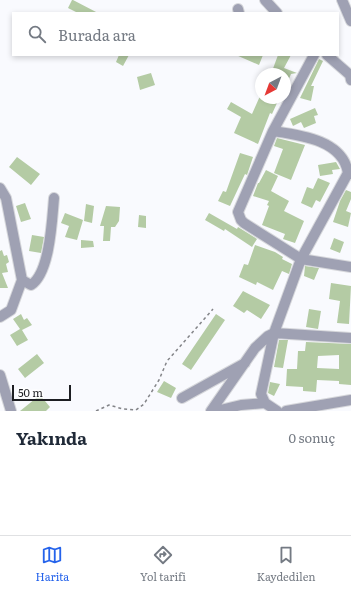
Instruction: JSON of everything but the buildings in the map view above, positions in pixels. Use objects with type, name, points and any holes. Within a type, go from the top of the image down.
[{"type":"street","points":[[342,0],[351,21]]},
{"type":"street","points":[[266,6],[275,12]]},
{"type":"street","points":[[313,56],[273,131],[244,195],[239,216],[244,223],[301,259],[351,267]]},
{"type":"street","points":[[328,56],[351,76]]},
{"type":"street","points":[[273,131],[292,134],[328,145],[338,151],[347,166],[349,174],[301,259],[274,333],[261,394],[265,403],[277,411]]},
{"type":"street","points":[[0,188],[6,198],[22,280],[11,310],[0,317]]},
{"type":"street","points":[[22,280],[32,285],[37,281],[48,251],[54,198]]},
{"type":"street","points":[[211,411],[256,348],[268,336],[274,333],[351,338]]},
{"type":"street","points":[[182,398],[245,363]]},
{"type":"street","points":[[0,375],[11,411]]},
{"type":"street","points":[[286,411],[351,400]]},
{"type":"street","points":[[216,411],[241,405],[265,403]]},
{"type":"path","points":[[96,411],[109,405],[123,409],[136,410],[144,404],[159,380],[167,361],[213,309]]}]
